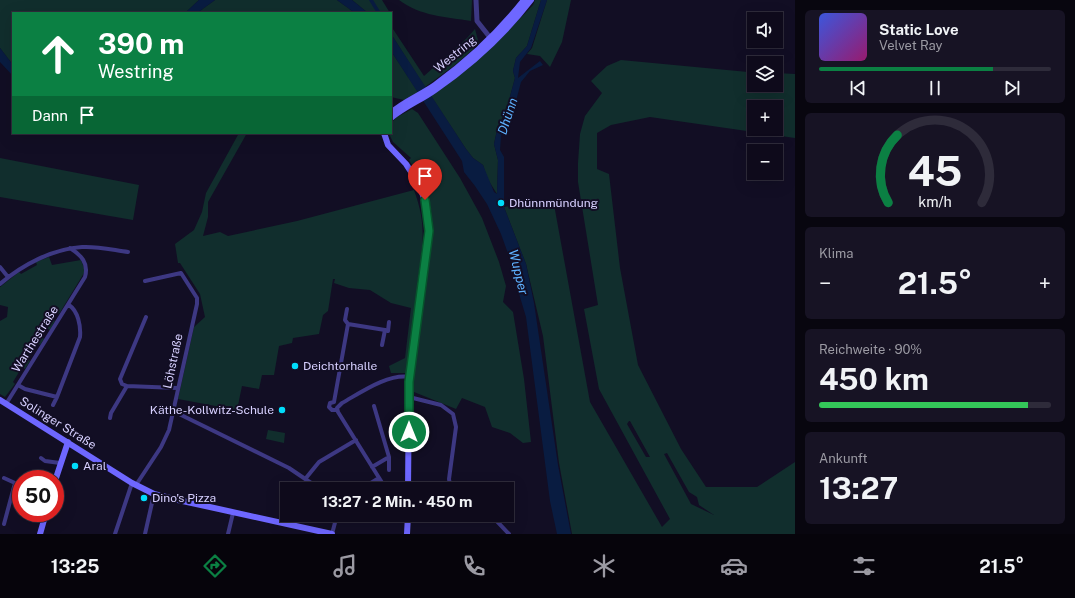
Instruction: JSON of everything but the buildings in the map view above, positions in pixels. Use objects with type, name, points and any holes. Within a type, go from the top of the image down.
[{"type":"main road","name":"Westring","points":[[392,117],[401,109],[434,88],[492,40],[527,1]]},
{"type":"main road","name":"Westring","points":[[392,113],[401,109]]},
{"type":"main road","points":[[384,134],[388,145],[406,164],[420,187],[428,212],[429,231],[410,378],[408,482]]},
{"type":"main road","name":"Solinger Straße","points":[[0,400],[134,484],[154,494],[233,513],[332,534]]},
{"type":"main road","points":[[58,470],[68,442]]},
{"type":"main road","points":[[40,534],[43,522]]},
{"type":"main road","points":[[404,534],[407,522]]},
{"type":"main road","points":[[407,534],[408,522]]},
{"type":"street","points":[[476,0],[477,21],[492,40]]},
{"type":"street","points":[[0,284],[8,277],[42,258],[70,248],[83,247],[128,252]]},
{"type":"street","name":"Warthestraße","points":[[6,404],[86,277],[86,268],[81,256],[83,247]]},
{"type":"street","points":[[70,248],[81,256]]},
{"type":"street","points":[[0,268],[8,277]]},
{"type":"street","name":"Löhstraße","points":[[115,534],[134,484],[161,447],[169,430],[197,298],[182,273],[145,281]]},
{"type":"street","name":"Warthestraße","points":[[53,405],[80,338],[80,328],[74,309],[69,305]]},
{"type":"street","points":[[347,309],[345,320],[348,324],[334,402],[382,482]]},
{"type":"street","points":[[146,317],[120,379],[122,384],[127,386],[178,388]]},
{"type":"street","points":[[348,324],[388,331],[389,322]]},
{"type":"street","points":[[382,345],[385,330]]},
{"type":"street","points":[[334,402],[330,402],[329,407],[332,410],[389,378],[401,376],[410,378]]},
{"type":"street","name":"Warthestraße","points":[[18,384],[25,389],[57,398]]},
{"type":"street","points":[[110,418],[111,413],[127,386]]},
{"type":"street","points":[[409,397],[441,405],[453,414],[456,427],[449,482]]},
{"type":"street","points":[[374,406],[389,457],[389,470]]},
{"type":"street","points":[[173,411],[289,468],[311,482]]},
{"type":"street","points":[[306,478],[319,462],[356,440]]},
{"type":"street","points":[[372,467],[389,457]]},
{"type":"street","points":[[41,458],[45,461],[60,463]]},
{"type":"street","points":[[4,478],[12,482]]},
{"type":"street","points":[[372,482],[379,478]]},
{"type":"street","points":[[4,524],[12,494]]},
{"type":"street","points":[[145,534],[154,494]]},
{"type":"street","points":[[228,534],[233,513]]},
{"type":"street","points":[[332,534],[335,522]]},
{"type":"street","points":[[498,522],[509,534]]},
{"type":"green space","points":[[0,0],[199,0],[186,12],[12,12],[12,64],[0,48]]},
{"type":"green space","points":[[215,0],[337,0],[354,12],[198,12]]},
{"type":"green space","points":[[352,0],[382,0],[389,12],[367,12]]},
{"type":"green space","points":[[399,0],[472,0],[471,21],[424,13]]},
{"type":"green space","points":[[535,0],[541,0],[527,46],[516,58],[513,71],[515,78],[508,104],[497,130],[494,144],[498,160],[497,194],[487,178],[483,165],[473,158],[466,149],[431,96],[469,68],[533,5]]},
{"type":"green space","points":[[547,0],[571,0],[562,42],[550,67],[540,56],[527,54],[532,48]]},
{"type":"green space","points":[[392,28],[424,76],[475,29],[479,44],[455,65],[425,87],[392,36]]},
{"type":"green space","points":[[392,53],[418,92],[404,100],[392,97]]},
{"type":"green space","points":[[621,60],[747,72],[747,92],[783,92],[783,73],[795,74],[795,138],[781,136],[783,136],[783,100],[747,100],[747,131],[650,117],[611,125],[597,133],[597,169],[609,174],[620,268],[638,365],[681,449],[706,487],[757,487],[795,462],[795,534],[572,534],[559,463],[543,336],[526,264],[504,207],[553,199],[590,402],[662,527],[670,519],[599,389],[584,309],[598,305],[578,182],[580,134],[585,116],[602,93],[591,81],[607,66]],"holes":[[[630,421],[650,457],[646,457],[627,424]],[[667,453],[689,492],[697,497],[699,505],[714,515],[691,504],[664,454]]]},
{"type":"green space","points":[[412,109],[418,113],[460,178],[482,218],[499,262],[506,286],[503,302],[513,312],[524,379],[531,442],[523,443],[510,433],[492,427],[485,407],[462,398],[456,409],[414,392],[414,373],[391,373],[389,366],[405,358],[411,308],[391,303],[370,290],[349,288],[334,283],[335,279],[333,279],[328,311],[323,315],[319,334],[293,338],[292,343],[279,346],[274,375],[262,375],[259,389],[242,386],[237,410],[178,399],[194,327],[205,317],[200,294],[180,263],[178,263],[175,244],[194,230],[202,212],[206,193],[238,134],[246,134],[208,202],[208,217],[203,236],[220,232],[228,236],[297,221],[414,190],[421,216],[423,238],[417,286],[425,290],[431,249],[431,207],[428,194],[422,181],[409,160],[411,158],[393,142],[389,134],[392,134],[392,122],[397,117]]},
{"type":"green space","points":[[0,158],[139,185],[133,220],[0,197]]},
{"type":"green space","points":[[49,257],[52,265],[81,260],[84,273],[59,314],[57,313],[50,330],[46,328],[42,337],[44,339],[40,345],[38,343],[28,359],[30,361],[25,369],[22,367],[13,382],[15,384],[5,397],[0,394],[0,321],[7,317],[8,307],[0,305],[0,287],[19,272],[21,274],[37,265],[36,262]]},
{"type":"green space","points":[[268,430],[285,433],[284,443],[266,439]]},
{"type":"water","points":[[199,0],[215,0],[198,12],[186,12]]},
{"type":"water","points":[[337,0],[352,0],[367,12],[354,12]]},
{"type":"water","points":[[541,0],[547,0],[531,48],[520,62],[518,78],[540,61],[543,65],[530,71],[521,82],[511,120],[501,136],[500,150],[504,157],[504,207],[526,264],[534,303],[558,465],[571,534],[557,534],[550,501],[526,317],[517,287],[515,273],[501,234],[487,204],[464,172],[462,161],[392,53],[392,36],[466,149],[473,158],[483,165],[494,192],[497,194],[498,160],[494,144],[498,126],[505,115],[515,78],[513,71],[516,58],[527,46]]},
{"type":"water","points":[[0,48],[12,64],[12,75],[0,62]]},
{"type":"waterway","points":[[371,0],[378,12]]},
{"type":"place","name":"Dhünnmündung","points":[[501,203]]},
{"type":"place","name":"Deichtorhalle","points":[[295,366]]},
{"type":"place","name":"Käthe-Kollwitz-Schule","points":[[282,410]]},
{"type":"place","name":"Aral","points":[[75,466]]},
{"type":"place","name":"Dino's Pizza","points":[[144,498]]},
{"type":"route","points":[[409,432],[409,382],[429,231],[428,212],[425,200]]},
{"type":"water label","name":"Dhünn","points":[[507,116]]},
{"type":"water label","name":"Wupper","points":[[519,272]]}]
